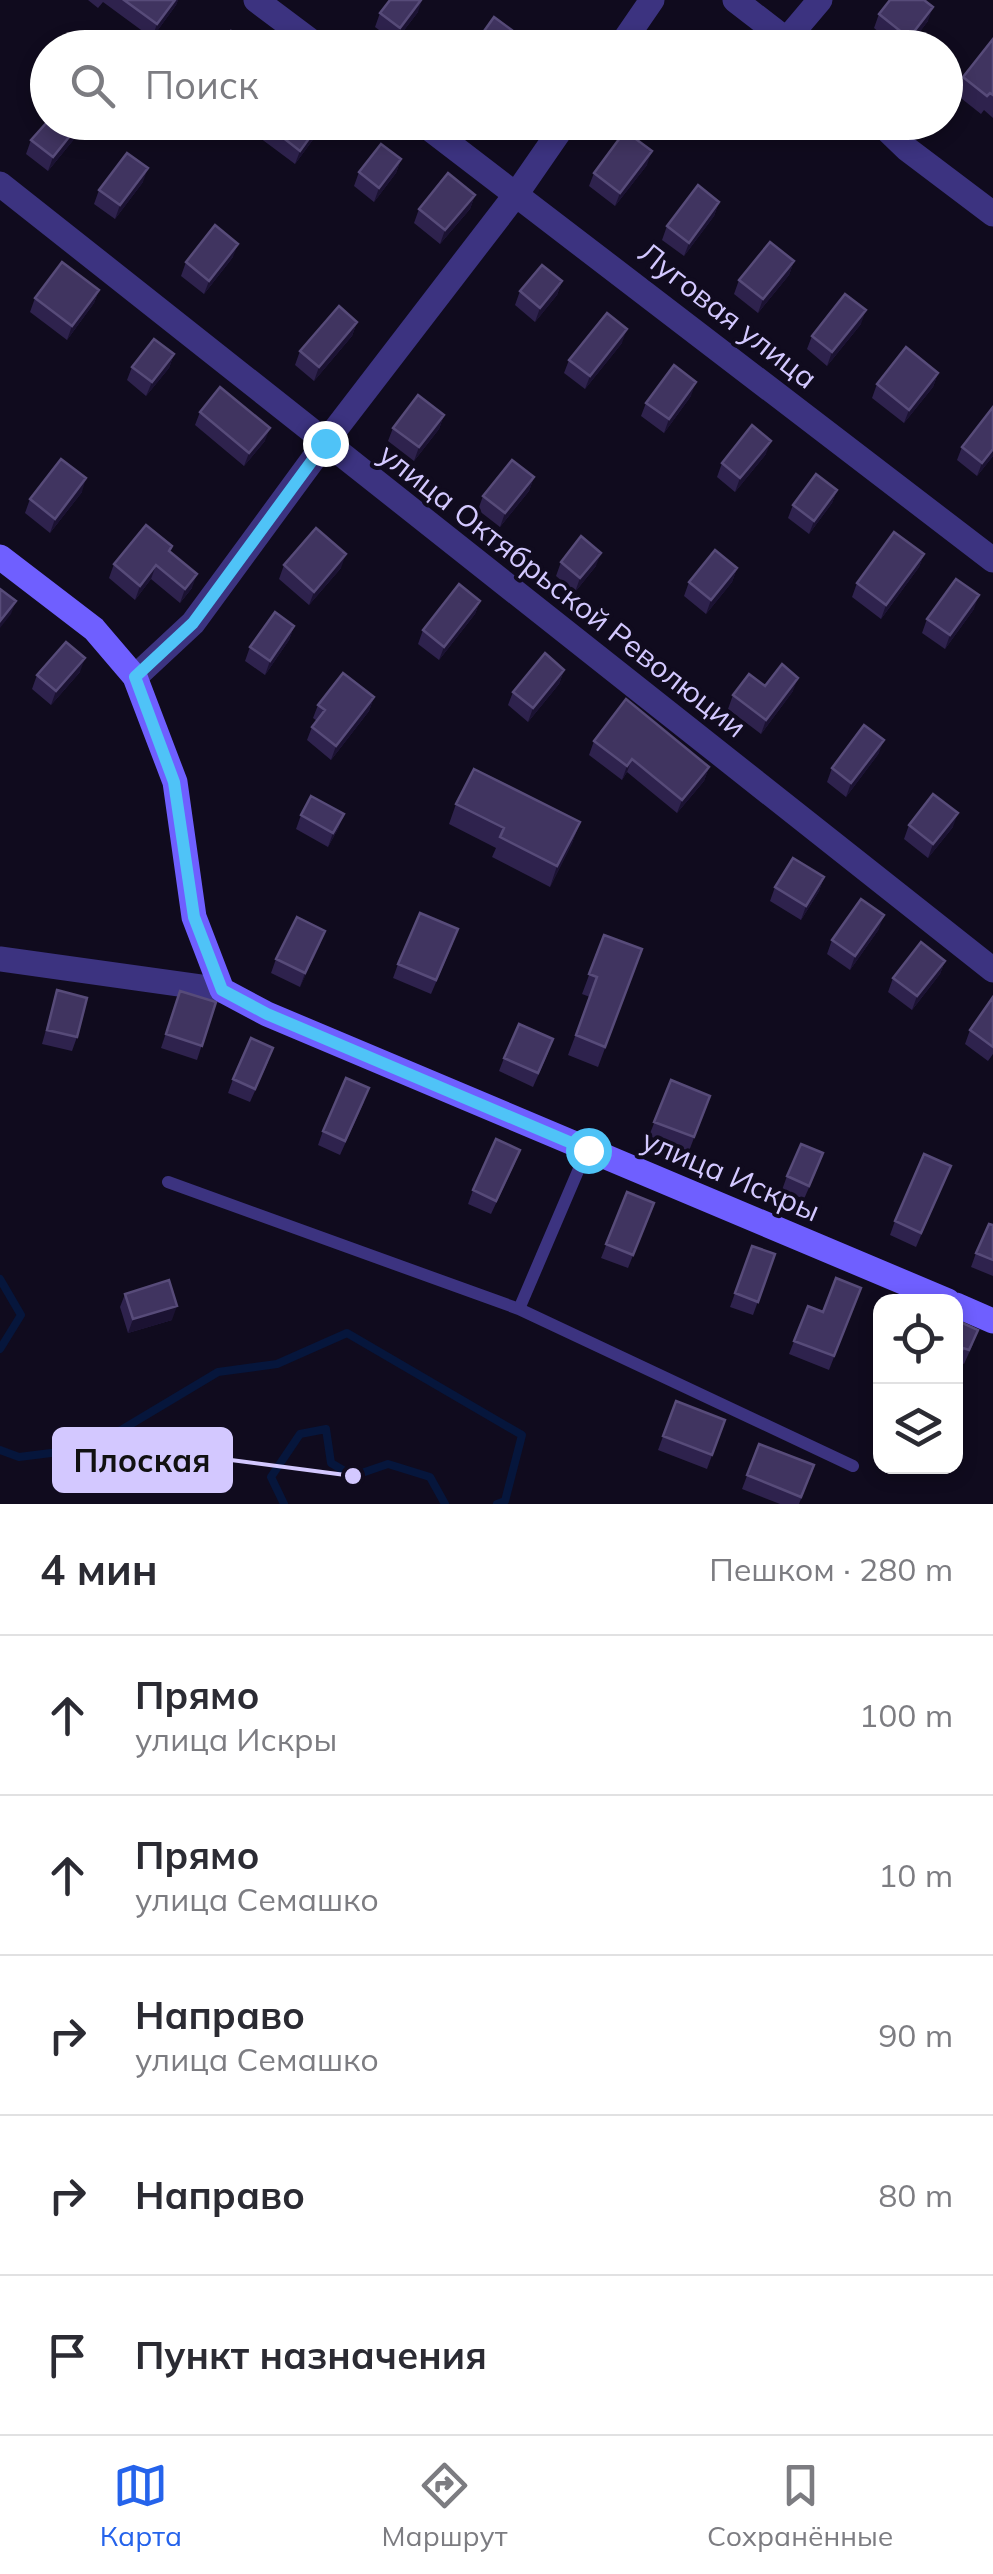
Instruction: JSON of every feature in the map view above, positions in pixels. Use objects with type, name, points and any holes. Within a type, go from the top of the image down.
[{"type":"main road","points":[[0,557],[94,629],[135,677],[174,782],[194,917],[222,990]]},
{"type":"main road","name":"улица Искры","points":[[222,990],[267,1014],[929,1294]]},
{"type":"main road","points":[[963,1308],[993,1321]]},
{"type":"street","points":[[256,0],[296,30]]},
{"type":"street","points":[[631,30],[652,0]]},
{"type":"street","points":[[735,0],[775,30]]},
{"type":"street","points":[[800,30],[820,0]]},
{"type":"street","name":"Луговая улица","points":[[445,140],[993,560]]},
{"type":"street","points":[[135,677],[193,623],[553,140]]},
{"type":"street","points":[[897,140],[993,214]]},
{"type":"street","name":"улица Октябрьской Революции","points":[[0,184],[993,970]]},
{"type":"street","points":[[0,960],[222,990]]},
{"type":"lane","points":[[519,1309],[588,1150]]},
{"type":"lane","points":[[168,1182],[519,1309],[854,1466]]},
{"type":"building","points":[[124,0],[175,0],[157,24]]},
{"type":"building","points":[[390,0],[421,0],[400,28],[380,13]]},
{"type":"building","points":[[890,0],[924,0],[933,7],[915,30],[899,30],[879,14]]},
{"type":"building","points":[[494,17],[512,30],[485,30]]},
{"type":"building","points":[[993,39],[993,95],[987,96],[963,77]]},
{"type":"building","points":[[31,140],[67,140],[53,157]]},
{"type":"building","points":[[286,140],[308,140],[300,151]]},
{"type":"building","points":[[618,140],[637,140],[652,151],[620,193],[594,173]]},
{"type":"building","points":[[381,144],[401,159],[379,188],[359,172]]},
{"type":"building","points":[[127,153],[148,168],[120,205],[99,190]]},
{"type":"building","points":[[448,173],[475,195],[445,230],[419,209]]},
{"type":"building","points":[[698,185],[719,202],[689,243],[667,226]]},
{"type":"building","points":[[215,225],[238,244],[209,281],[186,262]]},
{"type":"building","points":[[770,242],[794,261],[763,299],[739,280]]},
{"type":"building","points":[[62,262],[99,290],[72,326],[35,298]]},
{"type":"building","points":[[542,265],[562,281],[540,308],[520,291]]},
{"type":"building","points":[[845,294],[866,310],[832,352],[812,336]]},
{"type":"building","points":[[339,306],[357,322],[319,367],[300,351]]},
{"type":"building","points":[[607,313],[627,329],[590,376],[569,360]]},
{"type":"building","points":[[154,339],[174,354],[152,382],[132,367]]},
{"type":"building","points":[[906,347],[938,373],[909,410],[877,384]]},
{"type":"building","points":[[674,365],[696,382],[669,419],[646,403]]},
{"type":"building","points":[[220,387],[270,428],[249,453],[200,412]]},
{"type":"building","points":[[418,395],[444,415],[419,447],[393,428]]},
{"type":"building","points":[[993,407],[993,449],[982,463],[962,447]]},
{"type":"building","points":[[752,425],[771,441],[740,478],[722,463]]},
{"type":"building","points":[[61,459],[86,478],[55,519],[30,499]]},
{"type":"building","points":[[512,460],[534,477],[505,513],[483,496]]},
{"type":"building","points":[[816,474],[837,490],[814,521],[793,505]]},
{"type":"building","points":[[146,525],[197,574],[185,589],[156,565],[140,586],[114,564]]},
{"type":"building","points":[[316,528],[346,554],[314,592],[284,565]]},
{"type":"building","points":[[894,532],[924,554],[886,605],[857,583]]},
{"type":"building","points":[[581,536],[601,553],[580,578],[561,562]]},
{"type":"building","points":[[715,550],[737,568],[711,600],[689,582]]},
{"type":"building","points":[[956,579],[979,595],[950,635],[927,619]]},
{"type":"building","points":[[459,584],[480,601],[444,647],[423,630]]},
{"type":"building","points":[[0,589],[16,601],[0,621]]},
{"type":"building","points":[[275,612],[294,626],[270,661],[250,647]]},
{"type":"building","points":[[66,642],[85,658],[56,691],[37,675]]},
{"type":"building","points":[[545,653],[564,670],[533,708],[513,692]]},
{"type":"building","points":[[782,664],[798,678],[766,720],[733,695],[749,674],[765,686]]},
{"type":"building","points":[[343,673],[374,697],[336,746],[312,727],[325,710],[318,705]]},
{"type":"building","points":[[626,699],[709,767],[682,800],[632,759],[627,766],[594,741]]},
{"type":"building","points":[[864,725],[884,740],[851,783],[832,768]]},
{"type":"building","points":[[474,769],[580,822],[557,866],[500,837],[504,828],[456,804]]},
{"type":"building","points":[[933,794],[958,813],[933,844],[909,825]]},
{"type":"building","points":[[311,796],[344,814],[333,833],[301,815]]},
{"type":"building","points":[[793,858],[824,877],[806,906],[775,887]]},
{"type":"building","points":[[861,899],[884,915],[855,956],[832,940]]},
{"type":"building","points":[[420,913],[458,929],[436,980],[398,964]]},
{"type":"building","points":[[297,917],[325,931],[305,973],[276,959]]},
{"type":"building","points":[[604,935],[642,949],[605,1047],[576,1035],[597,977],[589,974]]},
{"type":"building","points":[[921,942],[945,961],[917,996],[893,978]]},
{"type":"building","points":[[57,990],[87,998],[77,1037],[47,1030]]},
{"type":"building","points":[[180,991],[216,1002],[202,1046],[166,1034]]},
{"type":"building","points":[[993,997],[993,1047],[970,1030]]},
{"type":"building","points":[[519,1024],[553,1039],[538,1073],[504,1058]]},
{"type":"building","points":[[251,1038],[273,1048],[255,1089],[233,1079]]},
{"type":"building","points":[[346,1078],[369,1088],[345,1141],[323,1131]]},
{"type":"building","points":[[671,1080],[710,1096],[694,1137],[654,1122]]},
{"type":"building","points":[[496,1139],[520,1150],[496,1201],[473,1190]]},
{"type":"building","points":[[801,1144],[823,1153],[809,1186],[787,1176]]},
{"type":"building","points":[[924,1154],[951,1166],[921,1233],[895,1221]]},
{"type":"building","points":[[627,1192],[654,1203],[633,1255],[606,1244]]},
{"type":"building","points":[[989,1224],[993,1225],[993,1260],[976,1253]]},
{"type":"building","points":[[752,1246],[775,1254],[758,1302],[735,1293]]},
{"type":"building","points":[[836,1278],[861,1288],[834,1356],[794,1341],[808,1306],[823,1312]]},
{"type":"building","points":[[169,1280],[177,1306],[133,1319],[125,1294]]},
{"type":"building","points":[[963,1323],[978,1330],[969,1350],[963,1348]]},
{"type":"building","points":[[676,1401],[725,1420],[712,1455],[663,1436]]},
{"type":"building","points":[[759,1444],[814,1465],[801,1497],[747,1475]]},
{"type":"waterway","points":[[0,1279],[21,1315],[0,1349]]},
{"type":"waterway","points":[[0,1450],[19,1457],[91,1448],[218,1372],[277,1364],[347,1333],[522,1435],[505,1501],[497,1504]]},
{"type":"waterway","points":[[284,1504],[271,1477],[300,1434],[326,1429],[331,1463],[353,1476],[388,1464],[430,1477],[445,1504]]},
{"type":"place","name":"Плоская","points":[[353,1476]]},
{"type":"route","points":[[325,443],[193,623],[135,677],[174,782],[194,917],[222,990],[267,1014],[588,1150]]}]
